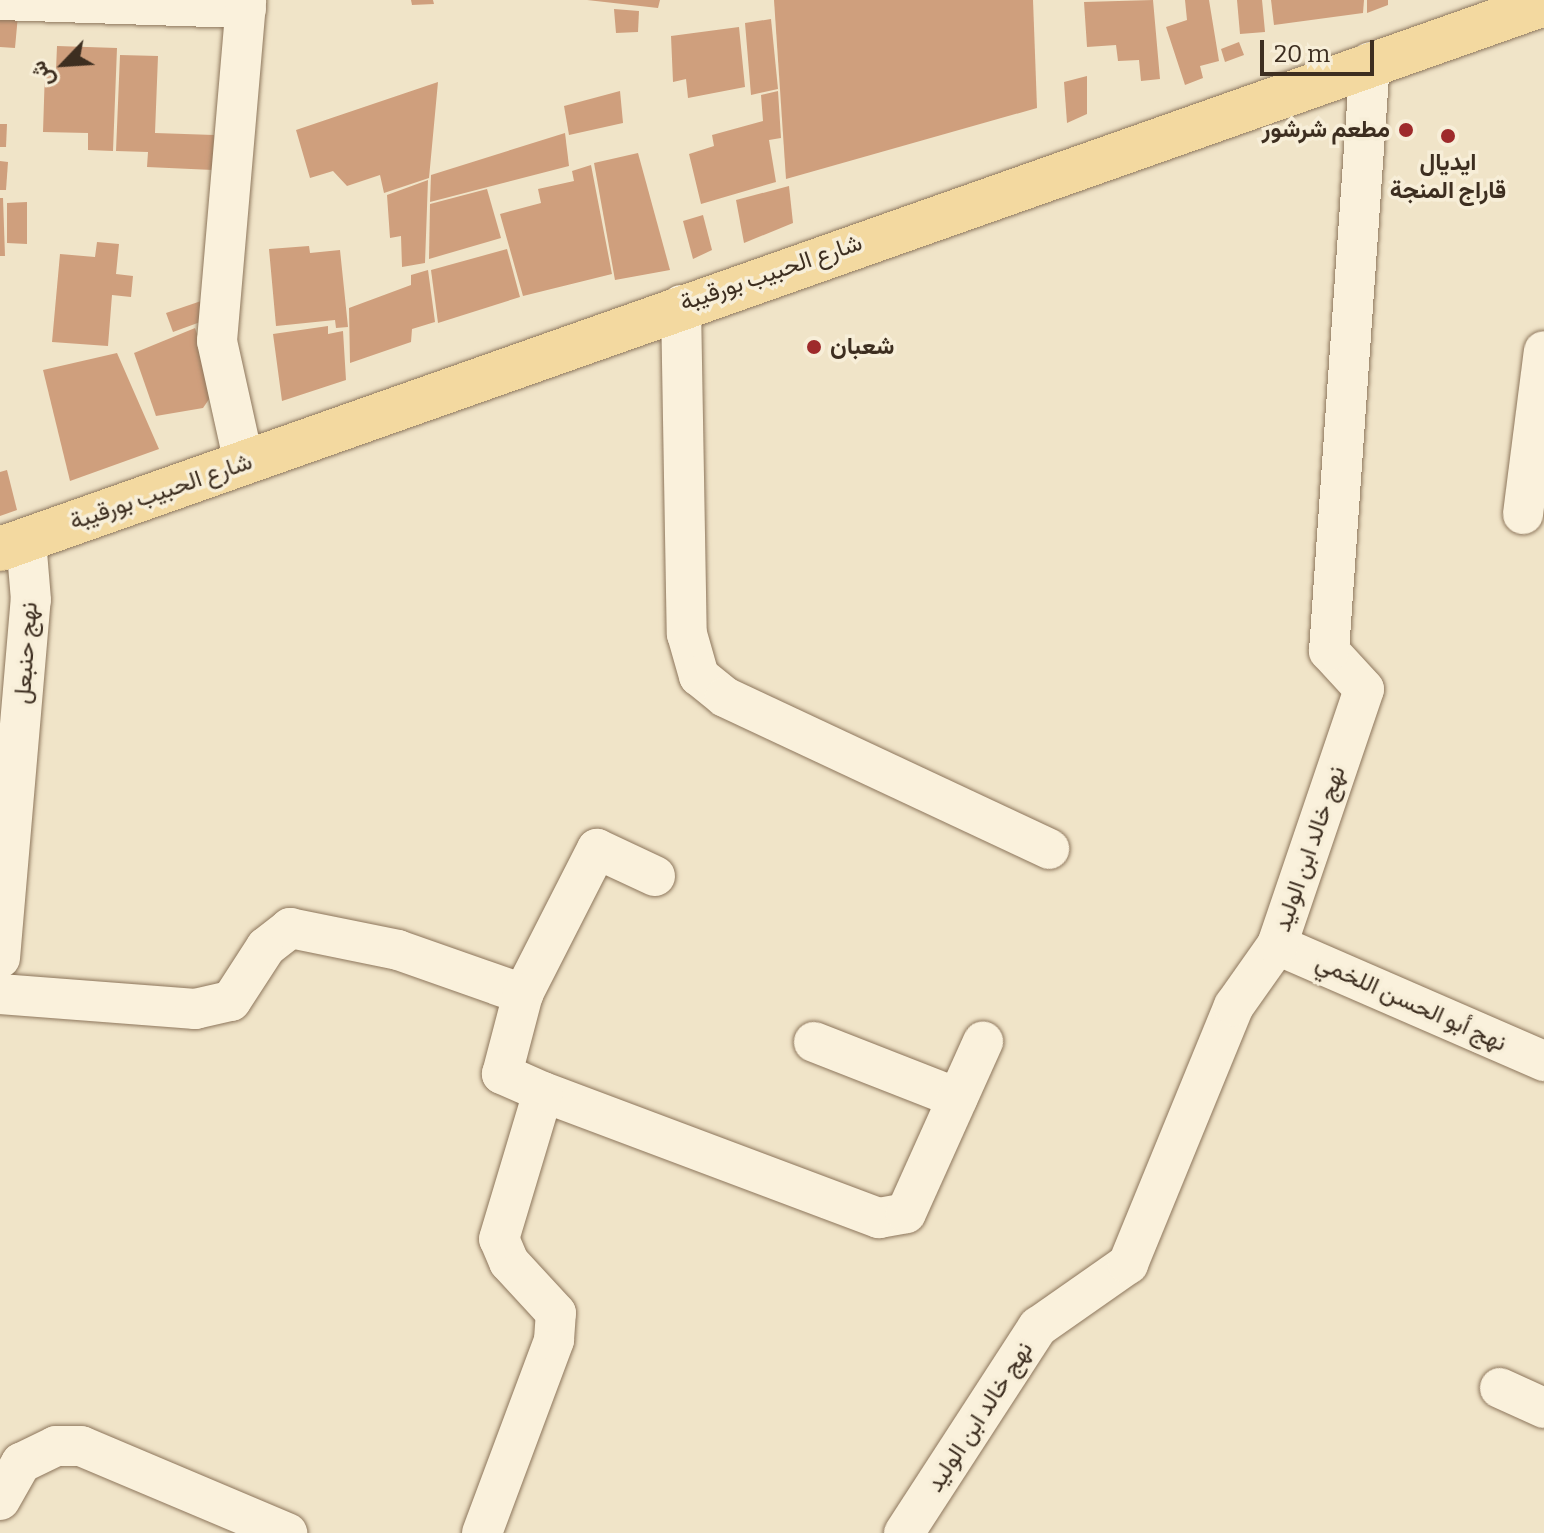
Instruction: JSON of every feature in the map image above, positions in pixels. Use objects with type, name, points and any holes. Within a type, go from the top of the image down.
[{"type":"main road","name":"شارع الحبيب بورقيبة","points":[[13,544],[681,305],[1370,62],[1544,4]]},
{"type":"street","points":[[0,0],[246,4],[217,341],[244,463]]},
{"type":"street","name":"نهج خالد ابن الوليد","points":[[904,1533],[1038,1327],[1128,1264],[1234,1006],[1277,945],[1364,689],[1329,651],[1370,62]]},
{"type":"street","points":[[681,305],[687,634],[699,676],[725,697],[1049,849]]},
{"type":"street","points":[[1523,514],[1544,351]]},
{"type":"street","name":"نهج حنبعل","points":[[0,958],[31,600],[13,544]]},
{"type":"street","points":[[655,876],[597,849],[523,994],[502,1074],[879,1218],[906,1213],[983,1042]]},
{"type":"street","points":[[0,994],[195,1009],[231,1001],[266,947],[290,928],[398,950],[523,994]]},
{"type":"street","name":"نهج أبو الحسن اللخمي","points":[[1277,945],[1544,1061]]},
{"type":"street","points":[[814,1042],[957,1098]]},
{"type":"street","points":[[482,1533],[554,1340],[556,1313],[509,1262],[499,1239],[543,1092]]},
{"type":"street","points":[[1500,1388],[1544,1408]]},
{"type":"street","points":[[0,1500],[21,1463],[56,1446],[81,1446],[287,1533]]},
{"type":"building","points":[[411,0],[433,0],[434,4],[412,5]]},
{"type":"building","points":[[587,0],[660,0],[658,8]]},
{"type":"building","points":[[774,0],[1033,0],[1037,108],[786,179]]},
{"type":"building","points":[[1153,0],[1160,79],[1141,81],[1139,60],[1118,61],[1116,45],[1087,47],[1084,2]]},
{"type":"building","points":[[1185,0],[1209,0],[1219,61],[1200,66],[1203,78],[1185,85],[1166,27],[1187,20]]},
{"type":"building","points":[[1237,0],[1262,0],[1265,32],[1240,34]]},
{"type":"building","points":[[1271,0],[1364,0],[1363,13],[1274,25]]},
{"type":"building","points":[[1367,0],[1388,0],[1388,5],[1367,13]]},
{"type":"building","points":[[614,9],[639,11],[638,32],[616,33]]},
{"type":"building","points":[[0,14],[18,15],[15,48],[0,47]]},
{"type":"building","points":[[771,19],[778,89],[751,95],[745,23]]},
{"type":"building","points":[[739,27],[745,87],[688,98],[686,79],[673,82],[671,36]]},
{"type":"building","points":[[1239,42],[1244,55],[1225,62],[1221,49]]},
{"type":"building","points":[[57,46],[117,48],[113,151],[88,150],[88,133],[43,132],[45,70],[56,70]]},
{"type":"building","points":[[120,55],[158,56],[155,133],[214,135],[213,170],[147,167],[148,152],[116,151]]},
{"type":"building","points":[[1087,76],[1087,114],[1067,123],[1064,82]]},
{"type":"building","points":[[438,82],[429,178],[384,193],[380,175],[347,186],[333,171],[310,178],[296,130]]},
{"type":"building","points":[[620,91],[623,123],[569,135],[564,106]]},
{"type":"building","points":[[778,91],[781,138],[769,140],[776,182],[701,204],[689,154],[714,146],[712,135],[763,121],[761,95]]},
{"type":"building","points":[[0,124],[7,124],[6,147],[0,147]]},
{"type":"building","points":[[565,133],[569,166],[430,202],[431,175]]},
{"type":"building","points":[[638,153],[670,270],[615,280],[594,163]]},
{"type":"building","points":[[0,161],[8,162],[6,190],[0,190]]},
{"type":"building","points":[[591,165],[612,274],[523,296],[500,214],[541,203],[538,189],[574,181],[572,171]]},
{"type":"building","points":[[428,180],[425,263],[402,267],[401,236],[390,238],[387,195]]},
{"type":"building","points":[[789,186],[793,223],[744,243],[736,200]]},
{"type":"building","points":[[487,189],[501,238],[429,259],[430,204]]},
{"type":"building","points":[[0,198],[3,198],[5,256],[0,256]]},
{"type":"building","points":[[27,202],[27,244],[7,243],[7,203]]},
{"type":"building","points":[[703,215],[712,250],[693,259],[683,221]]},
{"type":"building","points":[[97,242],[119,244],[116,274],[133,276],[131,297],[112,295],[108,346],[52,342],[60,254],[95,257]]},
{"type":"building","points":[[309,246],[310,253],[340,250],[348,327],[336,328],[335,320],[276,326],[269,249]]},
{"type":"building","points":[[507,249],[520,297],[438,323],[431,270]]},
{"type":"building","points":[[428,270],[435,322],[412,329],[411,342],[350,363],[349,308],[411,285],[411,275]]},
{"type":"building","points":[[207,299],[214,317],[173,332],[166,313]]},
{"type":"building","points":[[328,326],[328,334],[343,331],[346,380],[282,401],[273,334]]},
{"type":"building","points":[[195,328],[216,389],[203,408],[156,416],[134,353]]},
{"type":"building","points":[[117,353],[159,449],[70,481],[43,370]]},
{"type":"building","points":[[7,470],[17,510],[0,516],[0,472]]},
{"type":"place","name":"مطعم شرشور","points":[[1406,130]]},
{"type":"place","name":"ايديال قاراج المنجة","points":[[1448,136]]},
{"type":"place","name":"شعبان","points":[[814,347]]}]
